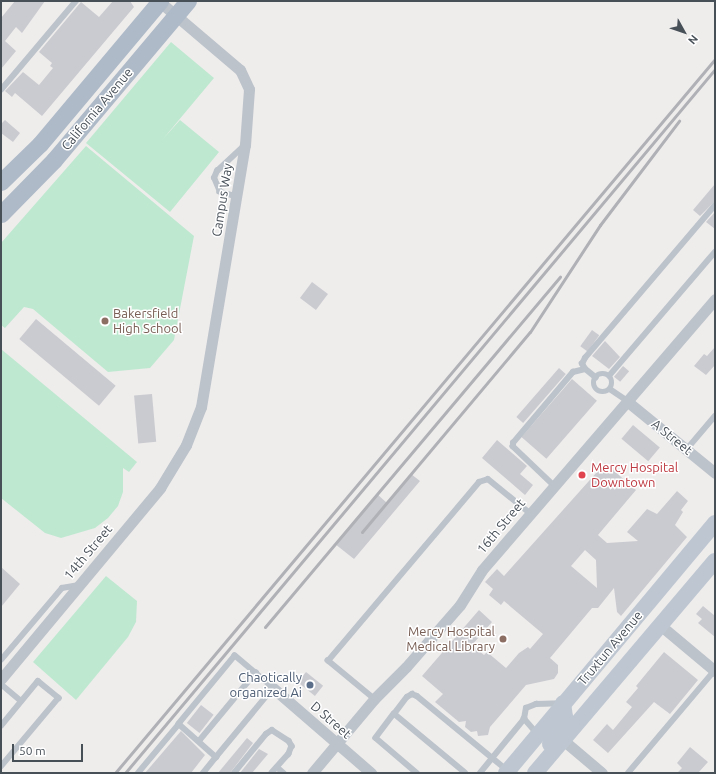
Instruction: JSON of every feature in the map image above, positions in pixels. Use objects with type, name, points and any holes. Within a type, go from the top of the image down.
[{"type":"main road","name":"California Avenue","points":[[1,182],[40,144],[160,1]]},
{"type":"main road","name":"California Avenue","points":[[1,214],[54,160],[188,1]]},
{"type":"main road","name":"Truxtun Avenue","points":[[507,772],[537,734],[715,523]]},
{"type":"main road","name":"Truxtun Avenue","points":[[535,773],[715,561]]},
{"type":"main road","points":[[551,754],[550,741],[565,717],[563,703]]},
{"type":"street","name":"Campus Way","points":[[160,1],[177,14],[240,70],[249,89],[245,145],[206,384],[189,438]]},
{"type":"street","name":"16th Street","points":[[312,773],[374,699],[406,667],[460,605],[482,570],[715,299]]},
{"type":"street","name":"A Street","points":[[628,402],[715,473]]},
{"type":"street","name":"14th Street","points":[[1,679],[160,488],[189,438]]},
{"type":"street","points":[[660,625],[715,671]]},
{"type":"street","name":"D Street","points":[[273,688],[371,773]]},
{"type":"street","points":[[562,740],[602,773]]},
{"type":"lane","points":[[1,90],[76,1]]},
{"type":"lane","points":[[237,197],[220,192],[214,178],[217,171],[245,145]]},
{"type":"lane","points":[[596,378],[585,369],[582,364],[585,358],[715,205]]},
{"type":"lane","points":[[610,376],[715,252]]},
{"type":"lane","points":[[554,486],[513,446],[513,443],[573,372],[585,369]]},
{"type":"lane","points":[[610,376],[602,374],[596,378],[594,384],[597,390],[603,392],[610,389]]},
{"type":"lane","points":[[610,376],[612,382],[610,389]]},
{"type":"lane","points":[[610,389],[628,402]]},
{"type":"lane","points":[[687,449],[715,416]]},
{"type":"lane","points":[[374,699],[328,662],[333,656],[480,482],[488,479],[530,513]]},
{"type":"lane","points":[[1,660],[62,588],[79,584]]},
{"type":"lane","points":[[138,773],[235,656],[256,672],[273,688],[203,773]]},
{"type":"lane","points":[[628,773],[715,671]]},
{"type":"lane","points":[[198,741],[256,672]]},
{"type":"lane","points":[[1,726],[38,681],[60,698],[1,767]]},
{"type":"lane","points":[[1,684],[21,701]]},
{"type":"lane","points":[[417,773],[376,738],[407,697],[412,694],[417,696],[492,757],[507,772]]},
{"type":"lane","points":[[480,773],[524,718],[526,708],[536,704],[563,703]]},
{"type":"lane","points":[[394,714],[465,773]]},
{"type":"lane","points":[[524,718],[537,734]]},
{"type":"lane","points":[[179,724],[216,757]]},
{"type":"lane","points":[[234,773],[266,734],[272,730],[289,741],[292,746],[289,754],[272,773]]},
{"type":"lane","points":[[277,767],[284,773]]},
{"type":"green space","points":[[171,42],[214,78],[163,139],[180,120],[219,152],[170,212],[86,143]]},
{"type":"green space","points":[[86,146],[194,236],[174,340],[150,368],[108,372],[33,309],[24,307],[5,328],[1,325],[1,243]]},
{"type":"green space","points":[[1,349],[137,462],[129,472],[123,468],[123,492],[118,506],[108,518],[95,528],[61,538],[45,533],[1,498]]},
{"type":"green space","points":[[106,576],[137,601],[136,622],[128,637],[76,700],[33,662]]},
{"type":"building","points":[[15,1],[45,1],[22,33],[16,27],[5,41],[16,51],[1,69],[1,18]]},
{"type":"building","points":[[113,1],[130,1],[134,7],[42,116],[15,93],[12,97],[5,91],[23,72],[39,85],[53,68],[50,66],[52,63],[39,52],[81,2],[99,17]]},
{"type":"building","points":[[5,120],[20,133],[13,142],[1,133],[1,124]]},
{"type":"building","points":[[715,184],[715,201],[700,216],[693,210]]},
{"type":"building","points":[[715,212],[715,229],[706,222]]},
{"type":"building","points":[[312,282],[328,294],[316,310],[300,298]]},
{"type":"building","points":[[36,319],[116,386],[99,406],[19,339]]},
{"type":"building","points":[[592,330],[599,335],[588,351],[580,346]]},
{"type":"building","points":[[605,341],[620,357],[609,369],[592,356]]},
{"type":"building","points":[[715,347],[715,365],[706,375],[694,366],[704,354],[707,356]]},
{"type":"building","points":[[623,366],[629,371],[620,382],[614,377]]},
{"type":"building","points":[[559,368],[566,374],[523,423],[516,417]]},
{"type":"building","points":[[572,379],[597,401],[546,459],[521,437]]},
{"type":"building","points":[[152,394],[156,442],[138,443],[134,396]]},
{"type":"building","points":[[633,425],[660,447],[648,461],[621,439]]},
{"type":"building","points":[[497,440],[527,466],[520,474],[533,485],[525,495],[482,458]]},
{"type":"building","points":[[605,463],[636,490],[598,535],[607,543],[638,541],[627,532],[647,509],[657,514],[677,491],[688,501],[681,510],[683,512],[675,525],[687,537],[621,616],[617,612],[614,588],[598,608],[592,608],[550,658],[558,665],[558,673],[554,679],[526,685],[490,727],[488,735],[478,736],[477,731],[471,732],[465,727],[466,721],[459,722],[435,702],[443,694],[422,676],[479,610],[492,622],[472,645],[484,655],[487,652],[506,668],[519,653],[528,647],[530,649],[543,634],[504,601],[501,605],[489,595],[493,589],[485,582],[497,569],[504,576]],"holes":[[[585,550],[596,560],[597,588],[571,566]]]},
{"type":"building","points":[[411,474],[420,481],[354,559],[335,544],[377,494],[387,503]]},
{"type":"building","points":[[1,567],[20,584],[1,607]]},
{"type":"building","points":[[703,606],[715,616],[715,637],[698,623],[702,619],[696,614]]},
{"type":"building","points":[[664,652],[698,680],[670,714],[654,702],[608,753],[593,740],[607,724],[613,730],[632,707],[626,702],[638,688],[636,686]]},
{"type":"building","points":[[306,672],[323,686],[315,696],[298,682]]},
{"type":"building","points":[[201,705],[214,715],[199,733],[187,723]]},
{"type":"building","points":[[181,731],[205,755],[191,773],[145,773]]},
{"type":"building","points":[[247,738],[253,743],[230,773],[218,773]]},
{"type":"building","points":[[690,747],[708,762],[698,773],[677,773],[682,768],[677,763]]},
{"type":"building","points":[[259,749],[268,754],[252,773],[240,773]]},
{"type":"railway","points":[[115,773],[715,59]]},
{"type":"railway","points":[[125,773],[715,69]]},
{"type":"railway","points":[[362,532],[530,332],[600,225],[679,121]]},
{"type":"railway","points":[[265,627],[560,277]]},
{"type":"place","name":"Bakersfield High School","points":[[105,321]]},
{"type":"place","name":"Mercy Hospital Downtown","points":[[582,475]]},
{"type":"place","name":"Mercy Hospital Medical Library","points":[[503,639]]},
{"type":"place","name":"Chaotically organized Ai","points":[[310,685]]}]
